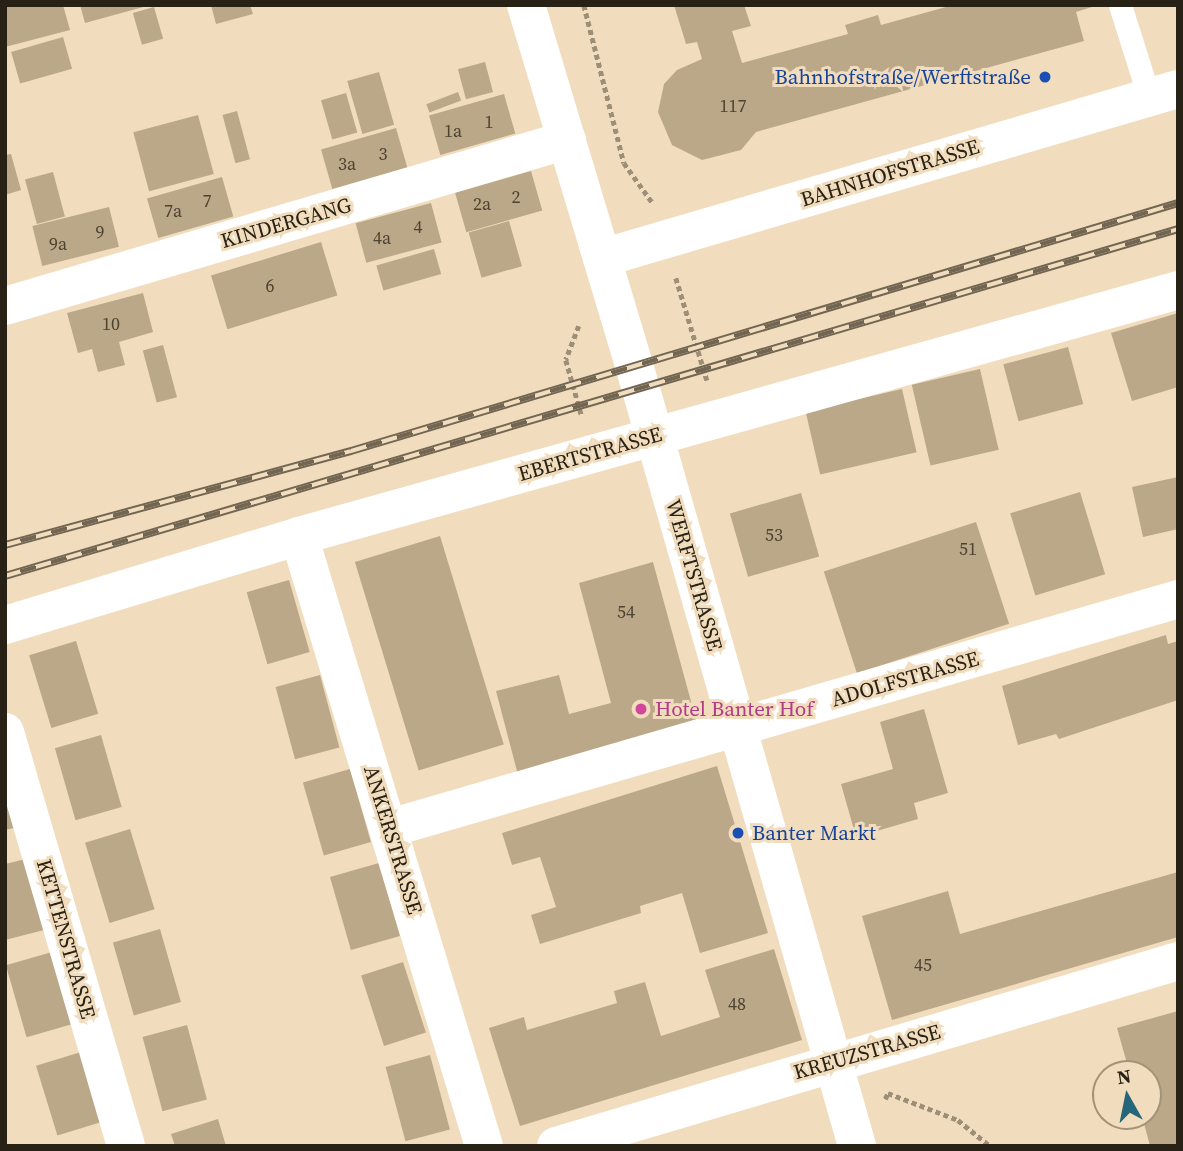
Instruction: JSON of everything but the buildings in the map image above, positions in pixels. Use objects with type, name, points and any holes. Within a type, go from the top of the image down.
[{"type":"street","name":"WERFTSTRASSE","points":[[526,5],[655,435],[857,1146]]},
{"type":"street","name":"BAHNHOFSTRASSE","points":[[602,258],[1163,93]]},
{"type":"street","name":"KINDERGANG","points":[[5,306],[567,139]]},
{"type":"street","name":"EBERTSTRASSE","points":[[5,625],[299,536],[1178,290]]},
{"type":"street","name":"ANKERSTRASSE","points":[[299,536],[390,828],[484,1146]]},
{"type":"street","name":"ADOLFSTRASSE","points":[[390,828],[1178,598]]},
{"type":"street","name":"KETTENSTRASSE","points":[[5,732],[126,1146]]},
{"type":"street","name":"KREUZSTRASSE","points":[[556,1146],[1178,961]]},
{"type":"lane","points":[[1120,5],[1163,93]]},
{"type":"path","points":[[584,5],[624,163]]},
{"type":"path","points":[[664,240],[719,418]]},
{"type":"path","points":[[581,319],[566,360],[591,453]]},
{"type":"path","points":[[882,1102],[888,1093],[958,1120],[990,1146]]},
{"type":"railway","points":[[5,545],[351,451],[1178,203]]},
{"type":"railway","points":[[5,576],[1178,229]]},
{"type":"place","name":"Bahnhofstraße/Werftstraße","points":[[1045,77]]},
{"type":"place","name":"Hotel Banter Hof","points":[[641,709]]},
{"type":"place","name":"Banter Markt","points":[[738,833]]}]
